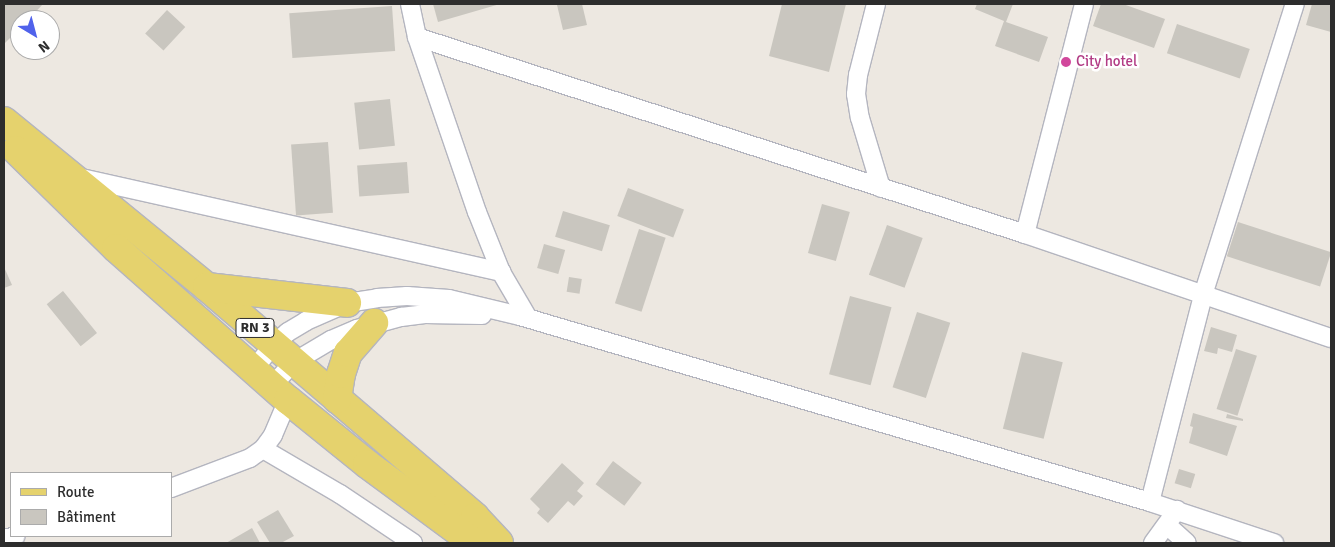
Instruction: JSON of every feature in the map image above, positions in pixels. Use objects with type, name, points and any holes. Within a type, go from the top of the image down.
[{"type":"main road","name":"RN 3","points":[[4,120],[207,286],[475,518],[499,543]]},
{"type":"main road","name":"RN 3","points":[[4,138],[116,248],[272,384],[367,464],[474,543]]},
{"type":"main road","points":[[207,286],[347,303]]},
{"type":"main road","points":[[337,400],[341,374],[348,353],[374,323]]},
{"type":"street","points":[[410,4],[418,37],[477,212],[502,272],[524,317]]},
{"type":"street","points":[[876,4],[858,75],[856,94],[860,118],[881,188]]},
{"type":"street","points":[[1025,234],[1084,4]]},
{"type":"street","points":[[1150,502],[1203,295],[1295,4]]},
{"type":"street","points":[[418,37],[1025,234],[1331,338]]},
{"type":"street","points":[[74,176],[502,272]]},
{"type":"street","points":[[172,488],[250,458],[263,450],[273,435],[272,384],[274,344],[306,320],[347,303],[377,298],[429,296],[524,317],[1177,510],[1274,543]]},
{"type":"street","points":[[272,384],[294,362],[331,340],[374,323],[425,314],[524,317]]},
{"type":"street","points":[[263,450],[348,499],[413,543]]},
{"type":"street","points":[[1154,543],[1168,526],[1177,510]]},
{"type":"street","points":[[1168,526],[1187,543]]},
{"type":"building","points":[[4,4],[43,4],[37,10],[10,10],[10,38],[4,44]]},
{"type":"building","points":[[433,4],[500,4],[438,22]]},
{"type":"building","points":[[582,4],[587,25],[563,30],[557,5]]},
{"type":"building","points":[[782,4],[846,4],[829,72],[769,56]]},
{"type":"building","points":[[977,4],[1013,4],[1006,22],[1048,37],[1039,62],[995,46],[1004,21],[975,9]]},
{"type":"building","points":[[1101,4],[1123,4],[1165,19],[1154,48],[1093,26]]},
{"type":"building","points":[[1312,4],[1331,4],[1331,32],[1306,25]]},
{"type":"building","points":[[392,6],[395,51],[292,58],[289,13]]},
{"type":"building","points":[[167,10],[185,27],[163,50],[145,33]]},
{"type":"building","points":[[1177,24],[1250,49],[1240,78],[1167,53]]},
{"type":"building","points":[[390,99],[395,146],[359,150],[354,103]]},
{"type":"building","points":[[328,142],[333,213],[296,215],[291,145]]},
{"type":"building","points":[[407,162],[409,193],[359,196],[357,165]]},
{"type":"building","points":[[628,188],[684,210],[673,238],[617,216]]},
{"type":"building","points":[[822,204],[850,212],[836,261],[808,253]]},
{"type":"building","points":[[563,211],[610,225],[602,251],[555,237]]},
{"type":"building","points":[[1238,222],[1331,252],[1320,287],[1227,256]]},
{"type":"building","points":[[887,225],[923,238],[905,288],[869,275]]},
{"type":"building","points":[[639,229],[666,238],[642,312],[615,303]]},
{"type":"building","points":[[544,244],[565,250],[558,274],[537,268]]},
{"type":"building","points":[[4,267],[12,285],[4,288]]},
{"type":"building","points":[[569,277],[582,279],[579,294],[567,292]]},
{"type":"building","points":[[63,291],[97,333],[81,346],[47,304]]},
{"type":"building","points":[[850,296],[892,307],[871,385],[829,374]]},
{"type":"building","points":[[917,312],[950,323],[926,398],[893,387]]},
{"type":"building","points":[[1211,327],[1237,335],[1232,352],[1218,348],[1217,354],[1204,351]]},
{"type":"building","points":[[1236,349],[1257,356],[1237,416],[1217,409]]},
{"type":"building","points":[[1022,352],[1063,362],[1044,439],[1003,429]]},
{"type":"building","points":[[1193,413],[1237,426],[1227,456],[1189,443],[1193,427],[1190,426]]},
{"type":"building","points":[[1227,414],[1243,419],[1243,421],[1226,418]]},
{"type":"building","points":[[613,461],[642,483],[624,506],[596,484]]},
{"type":"building","points":[[562,463],[584,483],[577,491],[583,496],[574,506],[568,501],[548,523],[537,513],[540,509],[530,499]]},
{"type":"building","points":[[1179,469],[1195,474],[1191,488],[1175,483]]},
{"type":"building","points":[[278,510],[294,536],[281,543],[270,543],[257,522]]},
{"type":"building","points":[[252,528],[260,543],[226,543]]},
{"type":"place","name":"City hotel","points":[[1066,62]]}]
